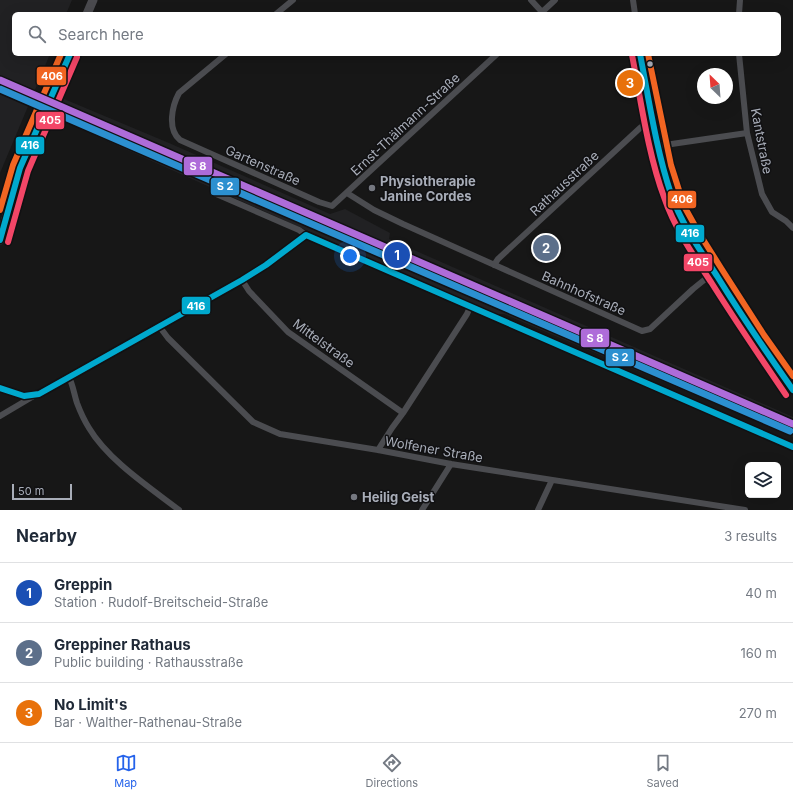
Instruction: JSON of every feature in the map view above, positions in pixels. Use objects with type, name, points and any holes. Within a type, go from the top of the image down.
[{"type":"main road","points":[[88,12],[93,0]]},
{"type":"main road","points":[[0,240],[20,168],[69,56]]},
{"type":"street","points":[[278,12],[293,0]]},
{"type":"street","points":[[531,0],[540,12]]},
{"type":"street","points":[[542,12],[555,0]]},
{"type":"street","points":[[633,0],[635,12]]},
{"type":"street","points":[[739,12],[740,0]]},
{"type":"street","name":"Gartenstraße","points":[[224,56],[179,93],[174,107],[172,129],[175,136],[180,140],[319,202],[332,206],[347,194]]},
{"type":"street","name":"Ernst-Thälmann-Straße","points":[[347,194],[495,56]]},
{"type":"street","points":[[640,56],[658,146],[667,183],[677,209],[692,237],[714,272],[757,339],[793,390]]},
{"type":"street","name":"Kantstraße","points":[[739,56],[747,133],[762,194],[772,212],[786,221],[793,228]]},
{"type":"street","name":"Rathausstraße","points":[[494,265],[498,259],[640,128],[647,123],[653,122]]},
{"type":"street","points":[[658,146],[747,133]]},
{"type":"street","points":[[214,193],[470,307],[793,447]]},
{"type":"street","name":"Bahnhofstraße","points":[[347,194],[388,218],[642,331],[650,329],[693,289],[714,272]]},
{"type":"street","points":[[786,221],[793,217]]},
{"type":"street","points":[[0,416],[242,280],[266,265],[306,235]]},
{"type":"street","name":"Mittelstraße","points":[[242,280],[249,291],[288,332],[403,413]]},
{"type":"street","points":[[378,450],[467,314],[470,307]]},
{"type":"street","name":"Wolfener Straße","points":[[159,326],[173,343],[253,422],[280,434],[451,464],[729,509],[745,510]]},
{"type":"street","points":[[69,376],[82,415],[89,428],[101,444],[112,457],[179,510]]},
{"type":"street","points":[[0,388],[20,395],[32,397]]},
{"type":"street","points":[[422,510],[451,464]]},
{"type":"street","points":[[538,510],[552,480]]},
{"type":"shaded area","points":[[0,0],[72,0],[67,12],[12,12],[12,56],[49,56],[0,173]]},
{"type":"shaded area","points":[[64,99],[169,143],[330,214],[345,209],[390,233],[389,239],[793,417],[793,437],[504,314],[493,314],[56,118]]},
{"type":"transit line","name":"406","points":[[0,210],[13,165],[60,56]]},
{"type":"transit line","name":"416","points":[[0,240],[20,168],[69,56]]},
{"type":"transit line","name":"405","points":[[632,56],[645,127],[658,180],[668,208],[684,241],[697,262],[786,395]]},
{"type":"transit line","name":"416","points":[[640,56],[657,142],[675,205],[685,226],[793,390]]},
{"type":"transit line","name":"406","points":[[648,56],[671,165],[684,206],[721,268],[764,335],[793,376]]},
{"type":"transit line","name":"405","points":[[8,242],[28,171],[77,57]]},
{"type":"transit line","points":[[0,80],[793,424]]},
{"type":"transit line","points":[[0,89],[790,431]]},
{"type":"transit line","name":"416","points":[[0,388],[24,396],[39,394],[242,280],[266,265],[306,235],[793,447]]},
{"type":"place","name":"No Limit's","points":[[630,83]]},
{"type":"place","name":"Physiotherapie Janine Cordes","points":[[372,188]]},
{"type":"place","name":"Greppiner Rathaus","points":[[546,248]]},
{"type":"place","name":"Greppin","points":[[397,255]]},
{"type":"place","name":"Heilig Geist","points":[[354,497]]}]
